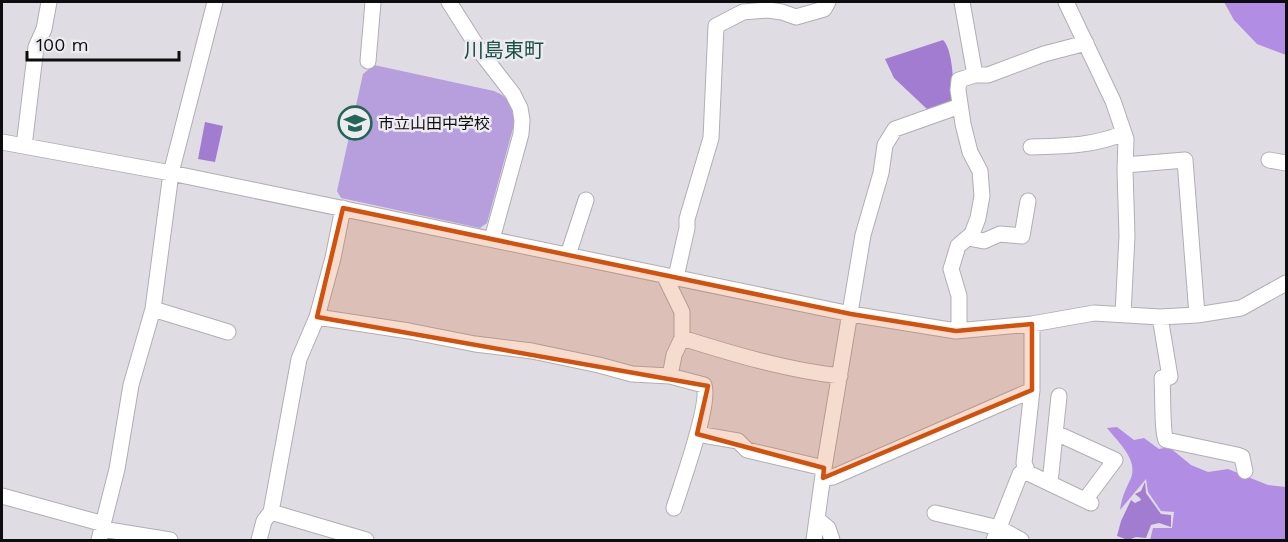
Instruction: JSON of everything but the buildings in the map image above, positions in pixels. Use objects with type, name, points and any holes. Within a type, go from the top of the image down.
[{"type":"street","points":[[24,146],[36,47],[44,29],[49,2]]},
{"type":"street","points":[[102,531],[117,469],[131,385],[153,309],[171,173],[215,2]]},
{"type":"street","points":[[368,61],[373,2]]},
{"type":"street","points":[[449,2],[482,54],[513,94],[520,108],[521,134],[492,239]]},
{"type":"street","points":[[670,376],[674,355],[682,338],[682,312],[670,276],[687,228],[687,219],[711,138],[716,26],[742,12],[754,10],[782,12],[796,17],[824,9],[828,2]]},
{"type":"street","points":[[962,2],[975,75]]},
{"type":"street","points":[[1066,2],[1113,101],[1126,140],[1127,236],[1123,314]]},
{"type":"street","points":[[959,331],[959,296],[951,269],[958,246],[972,234],[978,218],[982,179],[970,152],[960,106],[959,80],[975,75],[988,75],[1044,54],[1086,43]]},
{"type":"street","points":[[814,540],[863,235],[885,145],[895,129],[960,106]]},
{"type":"street","points":[[1031,147],[1090,143],[1110,139],[1124,133]]},
{"type":"street","points":[[2,142],[171,173],[851,314],[959,331],[1032,324],[1094,313],[1160,317],[1197,315],[1241,308],[1287,283]]},
{"type":"street","points":[[1125,165],[1185,159],[1197,315]]},
{"type":"street","points":[[1269,160],[1287,163]]},
{"type":"street","points":[[568,255],[586,200]]},
{"type":"street","points":[[968,238],[984,241],[999,234],[1022,236],[1028,201]]},
{"type":"street","points":[[259,540],[264,521],[271,512],[299,359],[316,317],[333,258],[343,208]]},
{"type":"street","points":[[153,309],[228,332]]},
{"type":"street","points":[[316,317],[475,344],[532,351],[632,374],[670,376],[704,385],[706,392],[697,434],[674,508]]},
{"type":"street","points":[[1160,317],[1170,377],[1162,378],[1163,435],[1166,440],[1237,454],[1242,458],[1245,471]]},
{"type":"street","points":[[1032,324],[1032,390],[1025,469],[1028,473],[1088,502],[1115,460],[1056,434]]},
{"type":"street","points":[[682,338],[804,370],[840,376]]},
{"type":"street","points":[[697,434],[738,441],[747,450],[834,477],[1032,390]]},
{"type":"street","points":[[1050,483],[1059,396]]},
{"type":"street","points":[[997,534],[1020,474],[1025,469]]},
{"type":"street","points":[[2,496],[102,531],[170,540]]},
{"type":"street","points":[[271,512],[366,540]]},
{"type":"street","points":[[935,513],[1021,540]]},
{"type":"street","points":[[817,519],[828,528],[832,540]]},
{"type":"highlighted area","points":[[343,208],[851,314],[956,331],[1032,324],[1032,390],[823,478],[824,468],[697,434],[708,386],[317,317]]},
{"type":"shaded area","points":[[1224,2],[1286,2],[1286,55],[1257,44],[1234,20]]},
{"type":"shaded area","points":[[943,40],[951,61],[952,104],[928,110],[894,78],[885,59]]},
{"type":"shaded area","points":[[374,65],[494,91],[504,96],[509,103],[515,121],[487,223],[480,228],[341,198],[337,191],[363,74]]},
{"type":"shaded area","points":[[205,122],[223,126],[215,162],[198,159]]},
{"type":"shaded area","points":[[1117,427],[1134,440],[1144,438],[1159,449],[1169,447],[1191,465],[1208,472],[1228,469],[1268,485],[1286,487],[1286,540],[1150,540],[1153,528],[1172,528],[1174,512],[1161,511],[1148,492],[1146,479],[1120,510],[1131,478],[1132,464],[1126,451],[1107,428]]},
{"type":"shaded area","points":[[1145,482],[1146,493],[1161,514],[1171,515],[1171,527],[1159,523],[1151,525],[1146,538],[1136,537],[1128,540],[1117,536],[1131,500],[1135,503],[1141,500],[1135,494],[1141,491]]},
{"type":"place","name":"市立山田中学校","points":[[355,123]]},
{"type":"district","name":"川島東町","points":[[504,50]]}]
